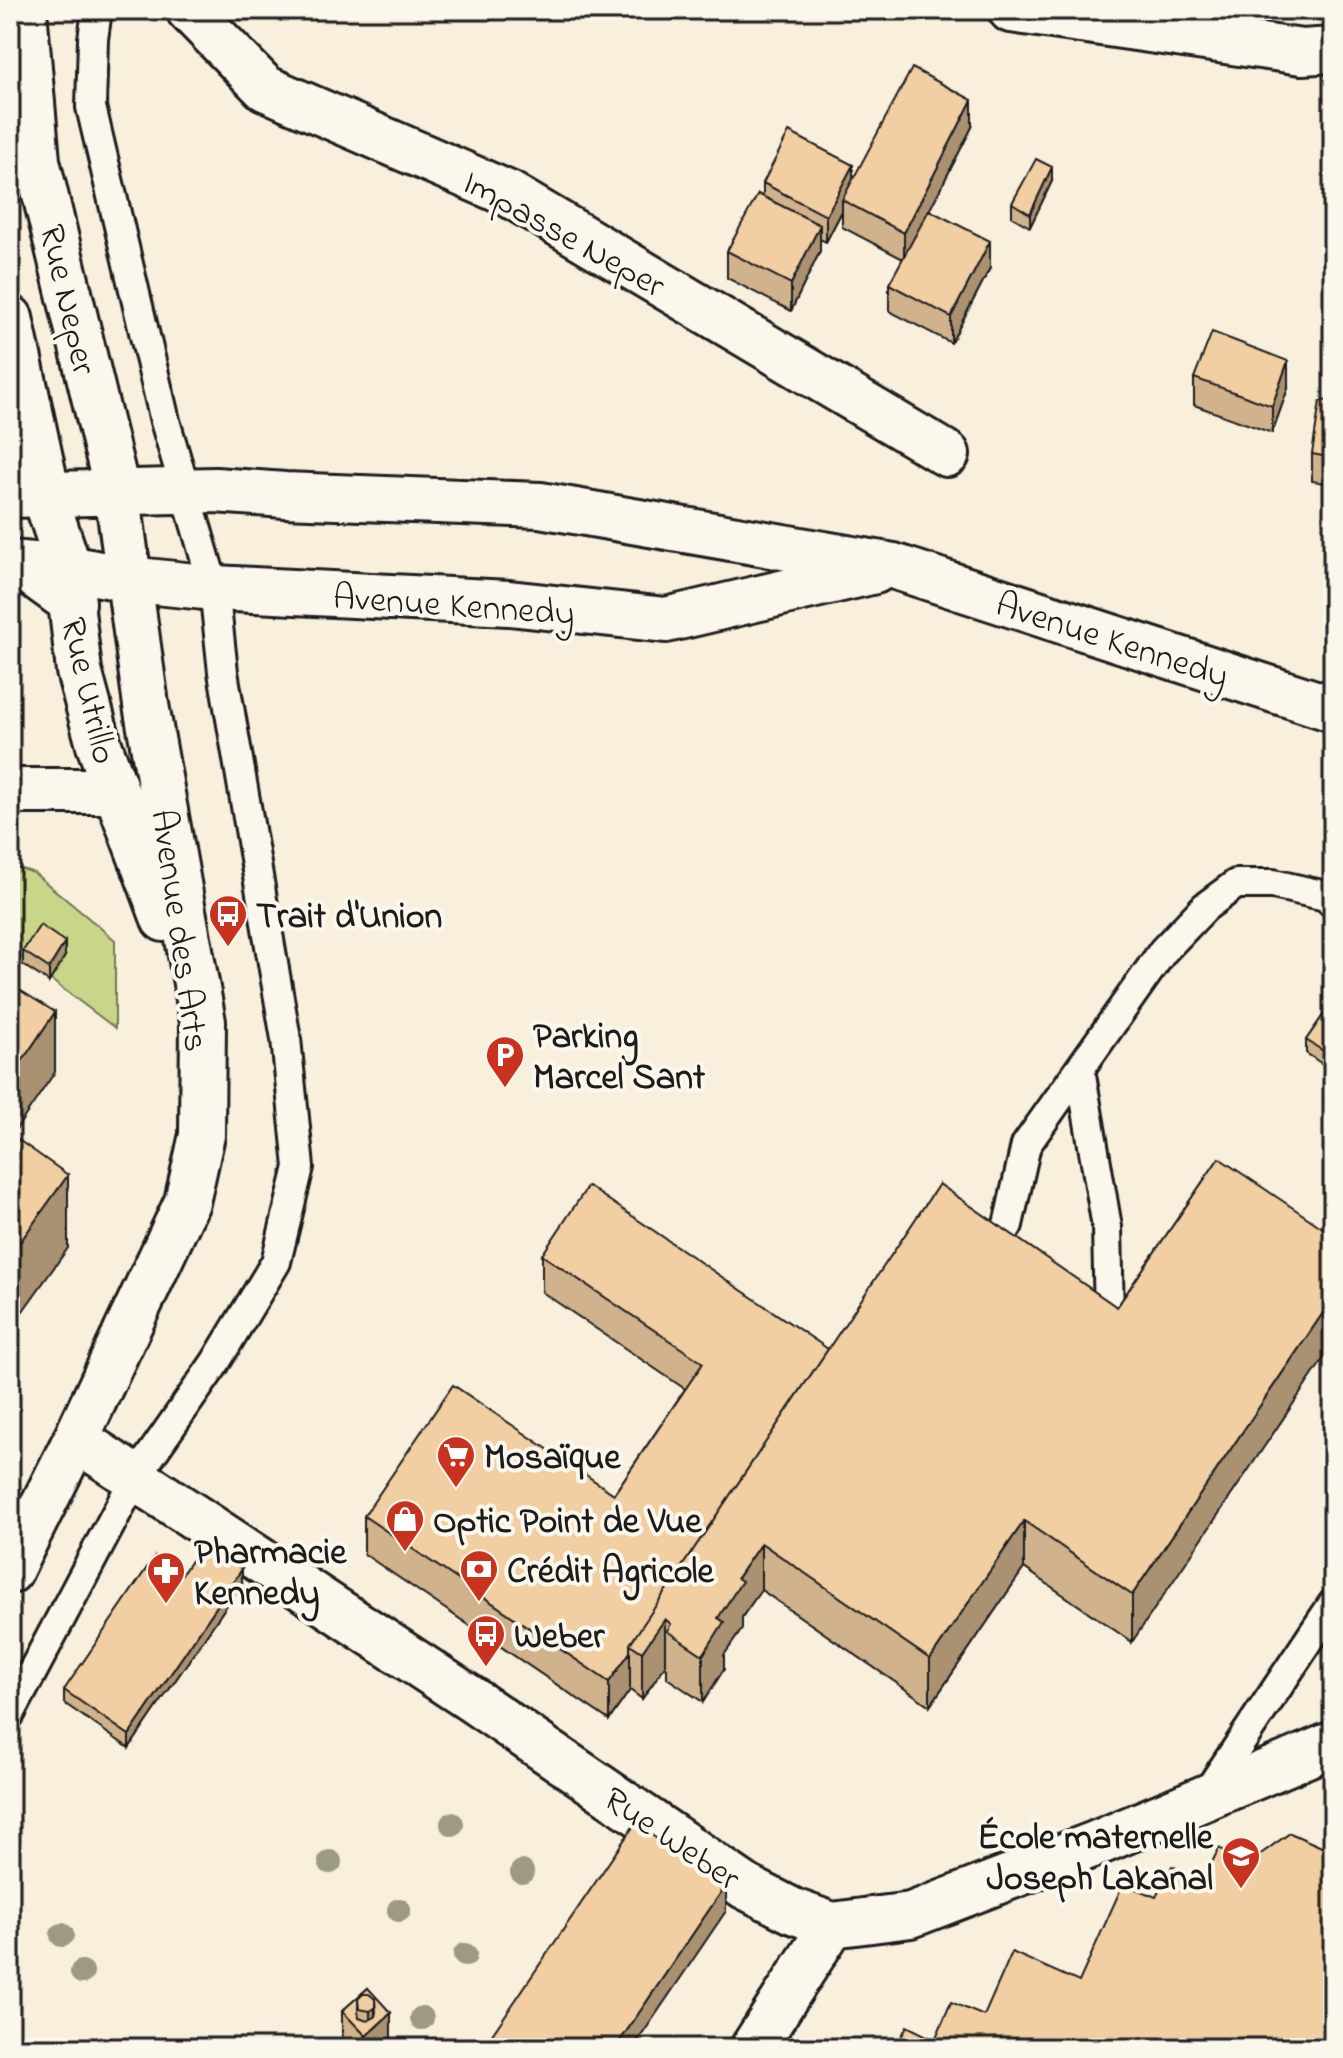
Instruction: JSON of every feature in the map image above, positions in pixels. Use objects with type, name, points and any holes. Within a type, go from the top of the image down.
[{"type":"street","name":"Rue Neper","points":[[24,10],[37,161],[117,491]]},
{"type":"street","name":"Impasse Neper","points":[[189,10],[265,88],[509,194],[947,454]]},
{"type":"street","points":[[1011,10],[1302,52],[1333,50]]},
{"type":"street","name":"Rue Neper","points":[[10,318],[43,472],[27,495],[69,568]]},
{"type":"street","name":"Avenue Kennedy","points":[[27,495],[215,490],[540,505],[893,566],[1333,709]]},
{"type":"street","name":"Avenue des Arts","points":[[10,1571],[76,1439],[187,1202],[202,1135],[203,1022],[161,789],[127,579],[117,491]]},
{"type":"street","name":"Avenue Kennedy","points":[[15,564],[69,568],[127,579],[214,588],[509,603],[666,620],[893,566]]},
{"type":"street","name":"Rue Utrillo","points":[[15,564],[71,602],[79,671],[99,745],[203,1022]]},
{"type":"street","points":[[69,568],[79,671]]},
{"type":"street","name":"Rue Utrillo","points":[[10,791],[116,791]]},
{"type":"street","name":"Rue Weber","points":[[76,1439],[471,1699],[746,1887],[793,1911],[832,1925],[911,1915],[1095,1844],[1333,1744]]},
{"type":"street","points":[[753,2048],[832,1925]]},
{"type":"lane","points":[[10,1714],[135,1478],[215,1363],[276,1262],[299,1167],[286,1039],[223,672],[214,588],[165,421],[91,107],[97,10]]},
{"type":"lane","points":[[116,791],[161,789]]},
{"type":"lane","points":[[985,1262],[1008,1225],[1026,1145],[1163,951],[1205,907],[1236,884],[1273,884],[1326,896],[1333,903]]},
{"type":"lane","points":[[1080,1069],[1107,1227],[1109,1317],[1099,1342]]},
{"type":"lane","points":[[1202,1800],[1333,1604]]},
{"type":"green space","points":[[10,865],[34,873],[115,940],[115,1028],[10,949]]},
{"type":"building","points":[[912,68],[972,100],[904,233],[842,200]]},
{"type":"building","points":[[789,132],[853,165],[826,216],[763,183]]},
{"type":"building","points":[[1036,159],[1052,167],[1030,214],[1012,203]]},
{"type":"building","points":[[758,194],[820,225],[791,284],[727,251]]},
{"type":"building","points":[[929,210],[990,241],[951,317],[889,284]]},
{"type":"building","points":[[1212,332],[1288,361],[1272,406],[1194,378]]},
{"type":"building","points":[[1333,400],[1333,458],[1312,454],[1320,401]]},
{"type":"building","points":[[40,925],[65,942],[49,968],[23,951]]},
{"type":"building","points":[[10,984],[55,1012],[10,1079]]},
{"type":"building","points":[[1333,1001],[1333,1041],[1325,1052],[1306,1040]]},
{"type":"building","points":[[10,1134],[68,1175],[10,1256]]},
{"type":"building","points":[[1219,1158],[1333,1235],[1333,1298],[1132,1595],[1024,1521],[930,1659],[761,1543],[737,1578],[742,1581],[718,1618],[724,1622],[703,1655],[667,1631],[671,1624],[665,1619],[642,1652],[630,1644],[939,1184],[1117,1307]]},
{"type":"building","points":[[588,1186],[828,1349],[630,1644],[630,1652],[609,1682],[364,1516],[453,1385],[614,1494],[703,1363],[542,1255]]},
{"type":"building","points":[[203,1543],[242,1569],[129,1735],[64,1690],[155,1556],[182,1574]]},
{"type":"building","points":[[635,1824],[726,1885],[615,2048],[483,2048]]},
{"type":"building","name":"École maternelle Joseph Lakanal","points":[[1290,1833],[1333,1852],[1333,2048],[895,2048],[907,2026],[935,2040],[951,2002],[984,2016],[1012,1952],[1079,1982],[1123,1884],[1156,1897],[1172,1866],[1203,1881],[1219,1848],[1248,1863]]},
{"type":"building","points":[[368,1988],[391,2013],[366,2036],[342,2011]],"holes":[[[363,1994],[375,1999],[376,2012],[375,2017],[367,2021],[359,2018],[358,1999]]]},
{"type":"building","points":[[363,1994],[375,1999],[375,2008],[370,2011],[359,2009],[358,1999]]},
{"type":"place","name":"Trait d'Union","points":[[228,948]]},
{"type":"place","name":"Parking Marcel Sant","points":[[505,1089]]},
{"type":"place","name":"Mosaïque","points":[[456,1489]]},
{"type":"place","name":"Optic Point de Vue","points":[[405,1553]]},
{"type":"place","name":"Crédit Agricole","points":[[479,1603]]},
{"type":"place","name":"Pharmacie Kennedy","points":[[166,1605]]},
{"type":"place","name":"Weber","points":[[486,1668]]},
{"type":"place","name":"École maternelle Joseph Lakanal","points":[[1241,1890]]}]
